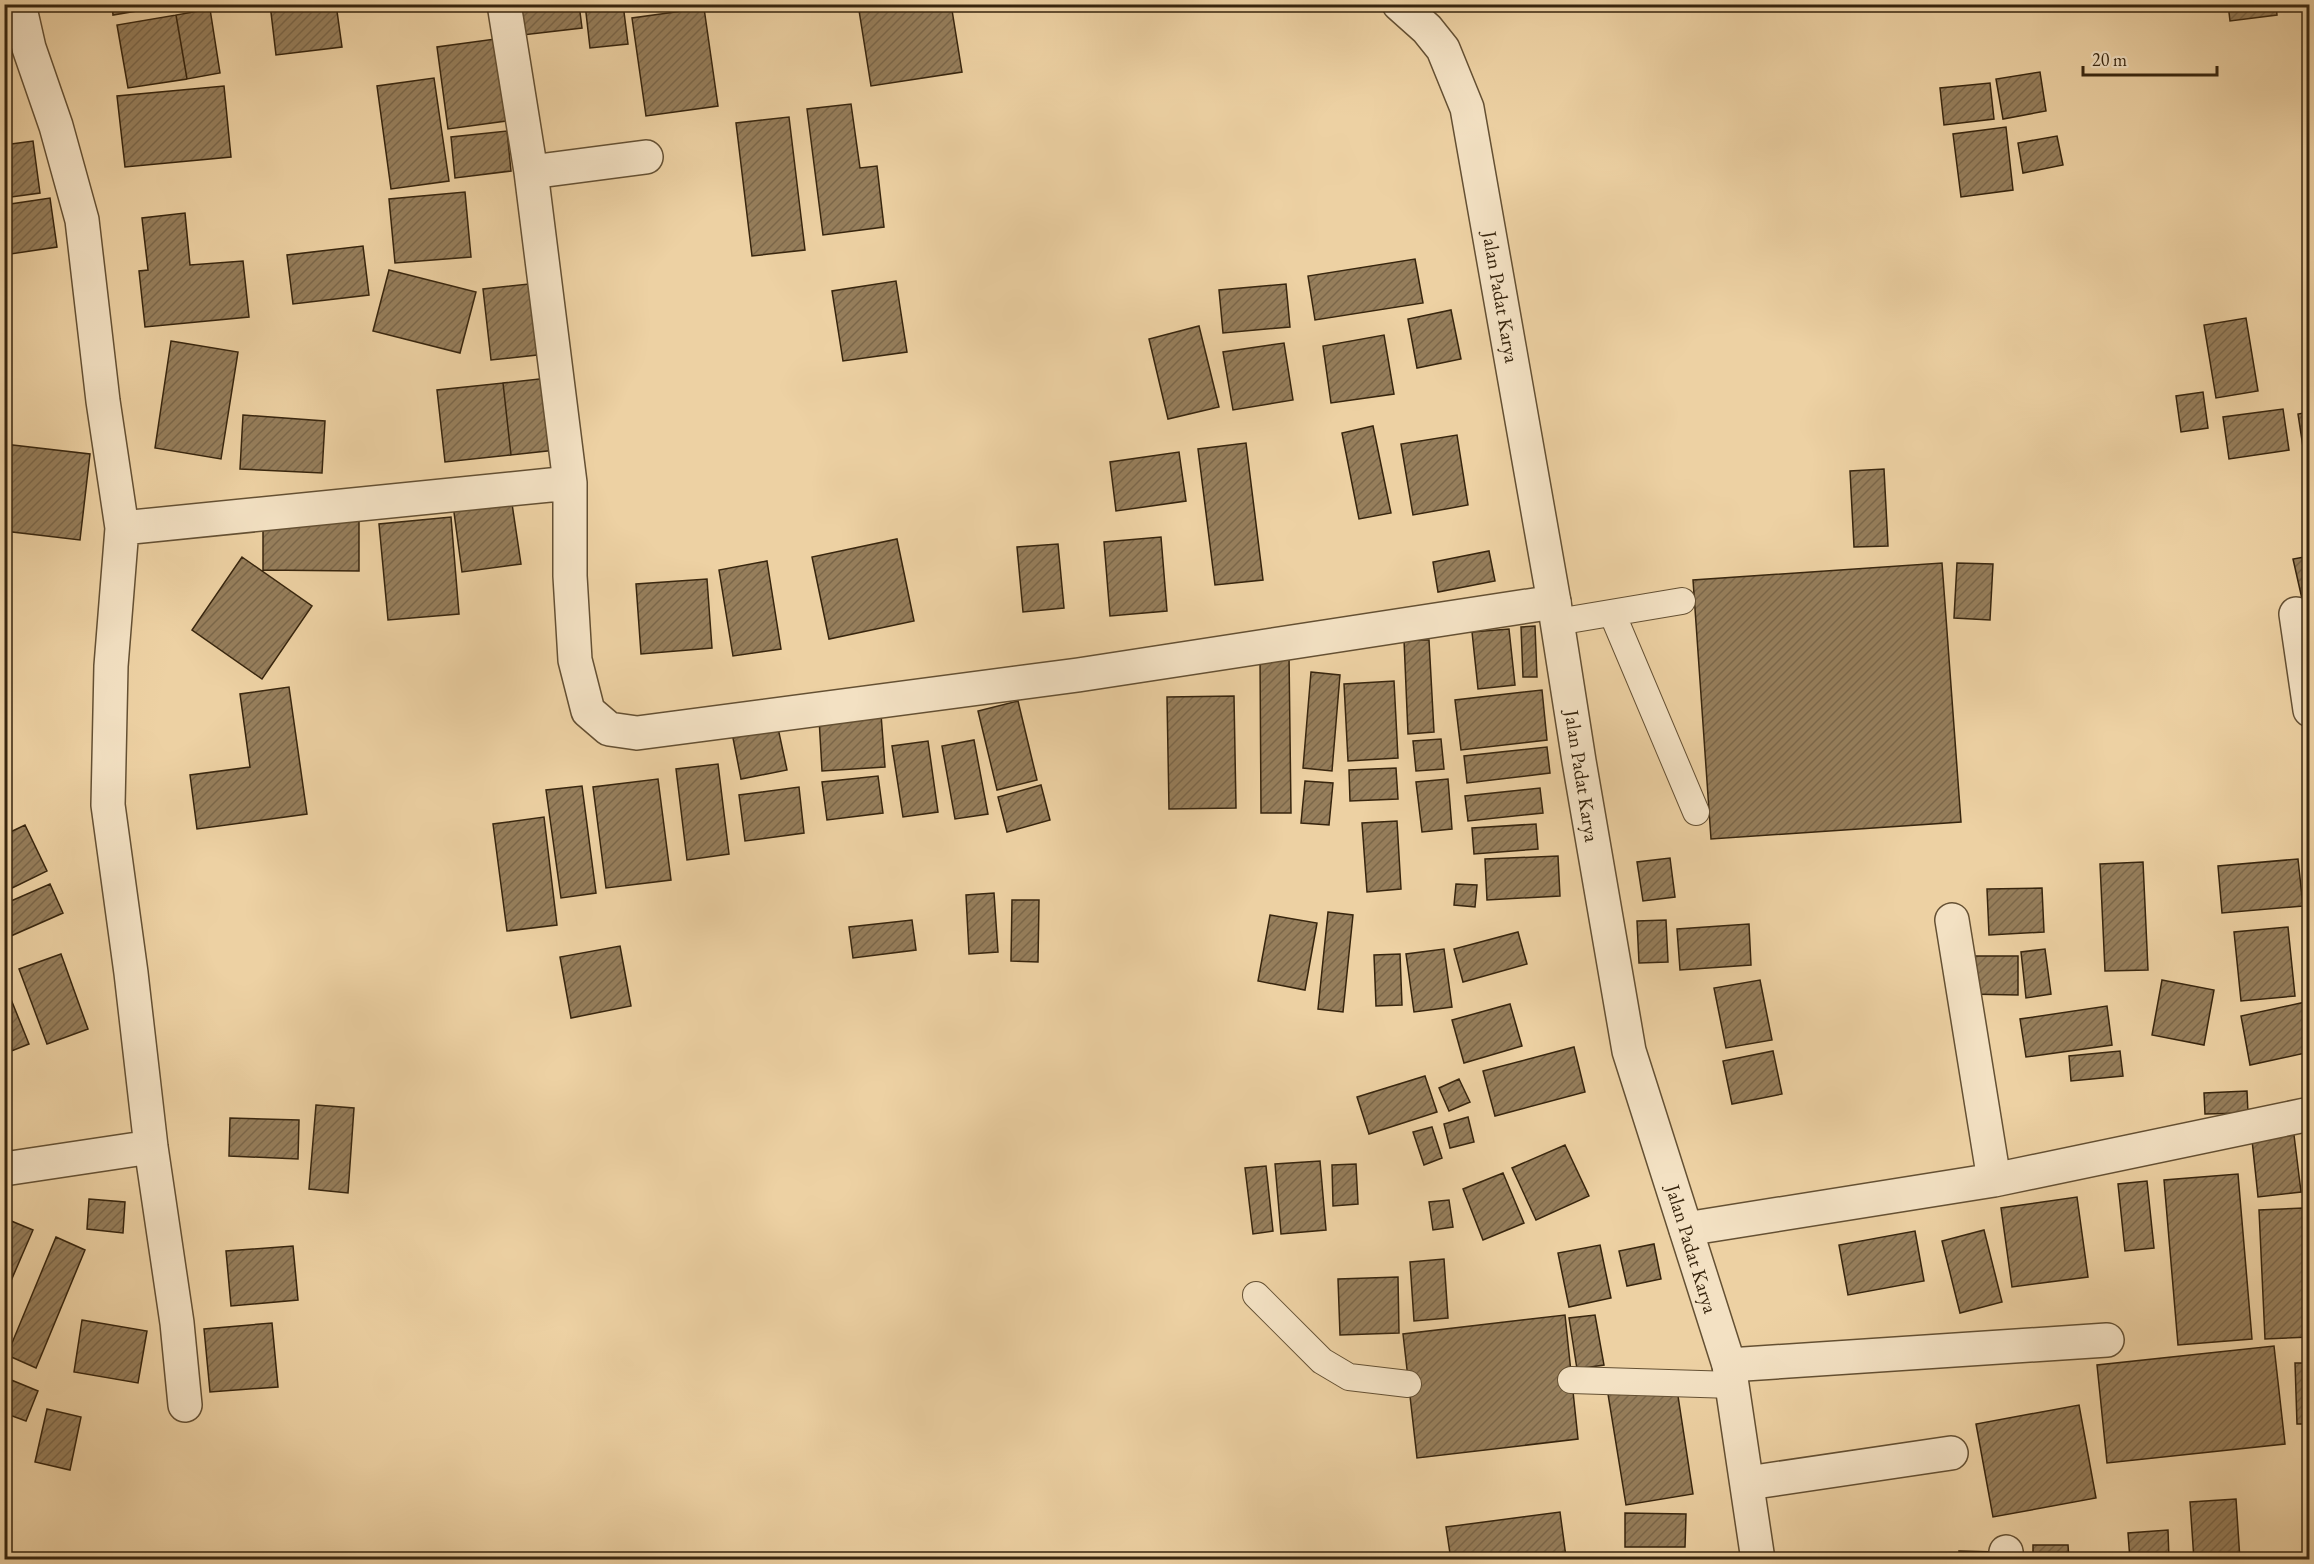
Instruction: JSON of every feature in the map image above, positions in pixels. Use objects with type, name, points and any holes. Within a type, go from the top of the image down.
[{"type":"street","points":[[19,4],[29,48],[56,126],[82,220],[103,401],[122,528],[111,666],[108,805],[131,973],[151,1147],[177,1323],[185,1405]]},
{"type":"street","points":[[504,4],[531,172],[570,483],[570,576],[575,660],[588,711],[609,729],[637,733],[1556,612]]},
{"type":"street","name":"Jalan Padat Karya","points":[[1399,4],[1427,29],[1443,49],[1467,108],[1556,612],[1629,1051],[1731,1375],[1758,1560]]},
{"type":"street","points":[[531,172],[646,157]]},
{"type":"street","points":[[122,528],[570,483]]},
{"type":"street","points":[[2296,614],[2310,710]]},
{"type":"street","points":[[1952,920],[1994,1180]]},
{"type":"street","points":[[1686,1229],[1994,1180],[2310,1114]]},
{"type":"street","points":[[4,1169],[151,1147]]},
{"type":"street","points":[[1731,1375],[2107,1340]]},
{"type":"street","points":[[1748,1483],[1951,1453]]},
{"type":"lane","points":[[1556,612],[1612,613],[1682,601]]},
{"type":"lane","points":[[1612,613],[1696,813]]},
{"type":"lane","points":[[1256,1295],[1322,1361],[1349,1377],[1408,1384]]},
{"type":"lane","points":[[1571,1380],[1731,1375]]},
{"type":"building","points":[[112,4],[154,4],[154,8],[113,15]]},
{"type":"building","points":[[270,4],[336,4],[342,47],[276,55]]},
{"type":"building","points":[[510,4],[579,4],[582,28],[514,36]]},
{"type":"building","points":[[585,4],[623,4],[628,44],[590,48]]},
{"type":"building","points":[[858,4],[951,4],[962,72],[871,86]]},
{"type":"building","points":[[1895,4],[1939,4],[1939,8],[1895,7]]},
{"type":"building","points":[[2228,4],[2276,4],[2277,15],[2230,21]]},
{"type":"building","points":[[704,8],[718,106],[646,116],[632,18]]},
{"type":"building","points":[[210,9],[220,73],[187,79],[176,15]]},
{"type":"building","points":[[176,15],[187,79],[128,88],[117,25]]},
{"type":"building","points":[[495,39],[506,121],[448,129],[437,47]]},
{"type":"building","points":[[2040,72],[2046,111],[2003,119],[1996,79]]},
{"type":"building","points":[[434,78],[449,181],[391,189],[377,86]]},
{"type":"building","points":[[1990,83],[1994,119],[1944,125],[1940,88]]},
{"type":"building","points":[[224,86],[231,157],[125,167],[117,96]]},
{"type":"building","points":[[851,104],[860,168],[877,166],[884,227],[823,235],[807,109]]},
{"type":"building","points":[[789,117],[805,250],[752,256],[736,123]]},
{"type":"building","points":[[2006,127],[2013,190],[1961,197],[1953,134]]},
{"type":"building","points":[[507,131],[511,171],[455,178],[451,137]]},
{"type":"building","points":[[2057,136],[2063,165],[2023,173],[2018,143]]},
{"type":"building","points":[[33,141],[40,193],[4,198],[4,145]]},
{"type":"building","points":[[465,192],[471,257],[395,263],[389,199]]},
{"type":"building","points":[[50,198],[57,247],[4,255],[4,205]]},
{"type":"building","points":[[185,213],[190,265],[243,261],[249,317],[145,327],[139,271],[148,270],[142,218]]},
{"type":"building","points":[[363,246],[369,295],[293,304],[287,255]]},
{"type":"building","points":[[1415,259],[1423,303],[1315,320],[1308,276]]},
{"type":"building","points":[[389,270],[476,292],[460,353],[373,331]]},
{"type":"building","points":[[896,281],[907,352],[843,361],[832,291]]},
{"type":"building","points":[[538,283],[546,354],[491,360],[483,289]]},
{"type":"building","points":[[1286,284],[1290,327],[1223,333],[1219,290]]},
{"type":"building","points":[[1451,310],[1461,359],[1417,368],[1408,319]]},
{"type":"building","points":[[2246,318],[2258,391],[2216,398],[2204,325]]},
{"type":"building","points":[[1199,326],[1219,407],[1168,419],[1149,339]]},
{"type":"building","points":[[1384,335],[1394,394],[1331,403],[1323,346]]},
{"type":"building","points":[[171,341],[238,352],[221,459],[155,448]]},
{"type":"building","points":[[1284,343],[1293,400],[1233,410],[1223,352]]},
{"type":"building","points":[[4,367],[8,406],[4,407]]},
{"type":"building","points":[[548,378],[556,450],[511,455],[503,383]]},
{"type":"building","points":[[503,383],[511,455],[445,462],[437,390]]},
{"type":"building","points":[[2203,392],[2208,428],[2181,432],[2176,396]]},
{"type":"building","points":[[2283,409],[2289,450],[2229,459],[2223,417]]},
{"type":"building","points":[[2310,412],[2310,459],[2305,460],[2298,414]]},
{"type":"building","points":[[243,415],[325,421],[322,473],[240,469]]},
{"type":"building","points":[[1373,426],[1391,513],[1359,519],[1342,433]]},
{"type":"building","points":[[1457,435],[1468,505],[1413,515],[1401,444]]},
{"type":"building","points":[[1246,443],[1263,580],[1215,585],[1198,449]]},
{"type":"building","points":[[4,444],[90,454],[80,540],[4,531]]},
{"type":"building","points":[[1179,452],[1186,501],[1116,511],[1110,462]]},
{"type":"building","points":[[1884,469],[1888,546],[1854,547],[1850,471]]},
{"type":"building","points":[[511,497],[521,564],[462,572],[453,505]]},
{"type":"building","points":[[451,517],[459,614],[388,620],[379,524]]},
{"type":"building","points":[[263,518],[359,519],[359,571],[263,570]]},
{"type":"building","points":[[1161,537],[1167,611],[1110,616],[1104,542]]},
{"type":"building","points":[[897,539],[914,621],[829,639],[812,557]]},
{"type":"building","points":[[1058,544],[1064,608],[1023,612],[1017,547]]},
{"type":"building","points":[[1489,551],[1495,581],[1438,592],[1433,562]]},
{"type":"building","points":[[2310,556],[2310,611],[2305,612],[2293,559]]},
{"type":"building","points":[[242,557],[312,606],[262,679],[192,630]]},
{"type":"building","points":[[767,561],[781,649],[733,656],[719,570]]},
{"type":"building","points":[[1942,563],[1961,822],[1711,839],[1693,580]]},
{"type":"building","points":[[1957,563],[1993,564],[1990,620],[1954,618]]},
{"type":"building","points":[[707,579],[712,648],[641,654],[636,584]]},
{"type":"building","points":[[1535,626],[1537,677],[1523,677],[1521,627]]},
{"type":"building","points":[[1509,629],[1515,685],[1478,689],[1472,632]]},
{"type":"building","points":[[1404,640],[1429,640],[1434,732],[1408,734]]},
{"type":"building","points":[[1289,654],[1291,813],[1261,813],[1260,655]]},
{"type":"building","points":[[1311,672],[1340,675],[1332,771],[1303,768]]},
{"type":"building","points":[[1394,681],[1398,758],[1348,761],[1344,684]]},
{"type":"building","points":[[289,687],[307,814],[197,829],[190,775],[250,767],[240,694]]},
{"type":"building","points":[[1542,690],[1547,740],[1461,750],[1455,700]]},
{"type":"building","points":[[1234,696],[1236,808],[1169,809],[1167,697]]},
{"type":"building","points":[[1018,701],[1037,780],[997,790],[978,711]]},
{"type":"building","points":[[881,714],[885,767],[822,771],[819,718]]},
{"type":"building","points":[[778,728],[787,770],[741,779],[733,738]]},
{"type":"building","points":[[1441,739],[1444,769],[1416,771],[1413,741]]},
{"type":"building","points":[[974,740],[988,814],[955,819],[942,746]]},
{"type":"building","points":[[928,741],[938,812],[903,817],[892,746]]},
{"type":"building","points":[[1547,747],[1550,773],[1467,783],[1464,756]]},
{"type":"building","points":[[718,764],[729,854],[687,860],[676,769]]},
{"type":"building","points":[[1396,768],[1398,799],[1350,801],[1349,770]]},
{"type":"building","points":[[878,776],[883,813],[827,820],[822,782]]},
{"type":"building","points":[[658,779],[671,880],[606,888],[593,787]]},
{"type":"building","points":[[1448,779],[1452,829],[1422,832],[1416,782]]},
{"type":"building","points":[[1305,781],[1333,783],[1329,825],[1301,823]]},
{"type":"building","points":[[1041,785],[1050,820],[1007,832],[998,797]]},
{"type":"building","points":[[582,786],[596,893],[561,898],[546,790]]},
{"type":"building","points":[[799,787],[804,833],[745,841],[739,795]]},
{"type":"building","points":[[1540,788],[1543,813],[1468,821],[1465,796]]},
{"type":"building","points":[[544,817],[557,925],[507,931],[493,824]]},
{"type":"building","points":[[1397,821],[1401,889],[1367,892],[1362,823]]},
{"type":"building","points":[[1536,824],[1538,849],[1474,854],[1472,828]]},
{"type":"building","points":[[25,825],[47,871],[4,892],[4,835]]},
{"type":"building","points":[[1558,856],[1560,896],[1487,900],[1485,859]]},
{"type":"building","points":[[1670,858],[1675,897],[1643,901],[1637,862]]},
{"type":"building","points":[[2298,859],[2303,906],[2222,913],[2218,866]]},
{"type":"building","points":[[2143,862],[2148,970],[2105,971],[2100,864]]},
{"type":"building","points":[[50,884],[63,913],[4,939],[4,904]]},
{"type":"building","points":[[1456,884],[1477,885],[1475,907],[1454,905]]},
{"type":"building","points":[[2042,888],[2044,932],[1989,935],[1987,889]]},
{"type":"building","points":[[994,893],[998,952],[969,954],[966,895]]},
{"type":"building","points":[[1012,900],[1039,900],[1038,962],[1011,961]]},
{"type":"building","points":[[1328,912],[1353,915],[1343,1012],[1318,1009]]},
{"type":"building","points":[[1270,915],[1317,923],[1305,990],[1258,981]]},
{"type":"building","points":[[912,920],[916,950],[853,958],[849,927]]},
{"type":"building","points":[[1666,920],[1668,962],[1639,963],[1637,921]]},
{"type":"building","points":[[1749,924],[1751,965],[1680,970],[1677,929]]},
{"type":"building","points":[[2288,927],[2295,996],[2241,1001],[2234,932]]},
{"type":"building","points":[[1518,932],[1527,964],[1463,982],[1454,949]]},
{"type":"building","points":[[620,946],[631,1006],[571,1018],[560,957]]},
{"type":"building","points":[[1444,949],[1452,1007],[1414,1012],[1406,954]]},
{"type":"building","points":[[2045,949],[2051,994],[2026,998],[2021,952]]},
{"type":"building","points":[[61,954],[88,1029],[47,1044],[19,969]]},
{"type":"building","points":[[1400,954],[1402,1005],[1376,1006],[1374,955]]},
{"type":"building","points":[[1965,956],[2018,956],[2018,995],[1966,994]]},
{"type":"building","points":[[1760,980],[1772,1040],[1726,1048],[1714,988]]},
{"type":"building","points":[[2162,980],[2214,990],[2204,1045],[2152,1035]]},
{"type":"building","points":[[4,982],[29,1044],[4,1054]]},
{"type":"building","points":[[2310,1001],[2310,1052],[2250,1065],[2241,1016]]},
{"type":"building","points":[[1510,1004],[1522,1046],[1464,1063],[1452,1020]]},
{"type":"building","points":[[2107,1006],[2112,1045],[2026,1057],[2020,1019]]},
{"type":"building","points":[[1574,1047],[1585,1092],[1495,1116],[1483,1071]]},
{"type":"building","points":[[1773,1051],[1782,1094],[1732,1104],[1723,1061]]},
{"type":"building","points":[[2120,1051],[2123,1076],[2071,1081],[2069,1056]]},
{"type":"building","points":[[1425,1076],[1437,1112],[1369,1134],[1357,1097]]},
{"type":"building","points":[[1459,1079],[1470,1102],[1449,1111],[1439,1088]]},
{"type":"building","points":[[2247,1091],[2248,1113],[2205,1114],[2204,1093]]},
{"type":"building","points":[[316,1105],[354,1108],[348,1193],[309,1189]]},
{"type":"building","points":[[1468,1117],[1474,1142],[1450,1148],[1444,1124]]},
{"type":"building","points":[[230,1118],[299,1120],[298,1159],[229,1156]]},
{"type":"building","points":[[1432,1127],[1442,1158],[1424,1165],[1413,1132]]},
{"type":"building","points":[[2294,1135],[2301,1192],[2258,1197],[2252,1140]]},
{"type":"building","points":[[1565,1145],[1589,1196],[1536,1220],[1512,1168]]},
{"type":"building","points":[[1320,1161],[1326,1230],[1281,1234],[1275,1164]]},
{"type":"building","points":[[1356,1164],[1358,1204],[1333,1206],[1332,1165]]},
{"type":"building","points":[[1266,1166],[1273,1231],[1253,1234],[1245,1168]]},
{"type":"building","points":[[1503,1173],[1524,1223],[1483,1240],[1463,1189]]},
{"type":"building","points":[[2238,1174],[2252,1339],[2178,1345],[2164,1180]]},
{"type":"building","points":[[2147,1181],[2154,1248],[2125,1251],[2118,1184]]},
{"type":"building","points":[[2077,1197],[2088,1277],[2012,1287],[2001,1208]]},
{"type":"building","points":[[89,1199],[125,1202],[123,1233],[87,1229]]},
{"type":"building","points":[[1449,1200],[1453,1227],[1433,1230],[1429,1202]]},
{"type":"building","points":[[2303,1208],[2310,1337],[2265,1339],[2259,1210]]},
{"type":"building","points":[[4,1218],[33,1230],[4,1297]]},
{"type":"building","points":[[1984,1230],[2002,1302],[1960,1313],[1942,1241]]},
{"type":"building","points":[[1915,1231],[1924,1281],[1848,1295],[1839,1245]]},
{"type":"building","points":[[56,1237],[85,1250],[36,1368],[7,1355]]},
{"type":"building","points":[[1654,1244],[1661,1279],[1627,1286],[1619,1251]]},
{"type":"building","points":[[1600,1245],[1611,1298],[1569,1307],[1558,1253]]},
{"type":"building","points":[[293,1246],[298,1300],[231,1306],[226,1251]]},
{"type":"building","points":[[1444,1259],[1448,1318],[1414,1321],[1410,1262]]},
{"type":"building","points":[[1398,1277],[1399,1333],[1340,1335],[1338,1279]]},
{"type":"building","points":[[1565,1315],[1578,1439],[1417,1458],[1403,1334]]},
{"type":"building","points":[[1595,1315],[1604,1365],[1577,1369],[1569,1318]]},
{"type":"building","points":[[82,1320],[147,1331],[138,1383],[74,1372]]},
{"type":"building","points":[[272,1323],[278,1387],[210,1392],[204,1329]]},
{"type":"building","points":[[2274,1346],[2285,1444],[2107,1463],[2097,1365]]},
{"type":"building","points":[[2295,1363],[2310,1363],[2310,1424],[2297,1424]]},
{"type":"building","points":[[4,1377],[38,1391],[26,1421],[4,1413]]},
{"type":"building","points":[[1676,1383],[1693,1494],[1626,1505],[1608,1394]]},
{"type":"building","points":[[2079,1405],[2096,1498],[1993,1517],[1976,1424]]},
{"type":"building","points":[[47,1409],[81,1417],[70,1470],[35,1462]]},
{"type":"building","points":[[2236,1499],[2240,1560],[2194,1560],[2190,1502]]},
{"type":"building","points":[[1560,1512],[1566,1557],[1546,1560],[1451,1560],[1446,1527]]},
{"type":"building","points":[[1625,1513],[1686,1514],[1685,1547],[1625,1547]]},
{"type":"building","points":[[2168,1530],[2169,1560],[2130,1560],[2128,1533]]},
{"type":"building","points":[[2033,1545],[2068,1545],[2069,1560],[2033,1560]]},
{"type":"building","points":[[1959,1551],[1997,1552],[1997,1560],[1959,1560]]},
{"type":"building","points":[[1840,1553],[1841,1560],[1805,1560],[1805,1558]]}]
